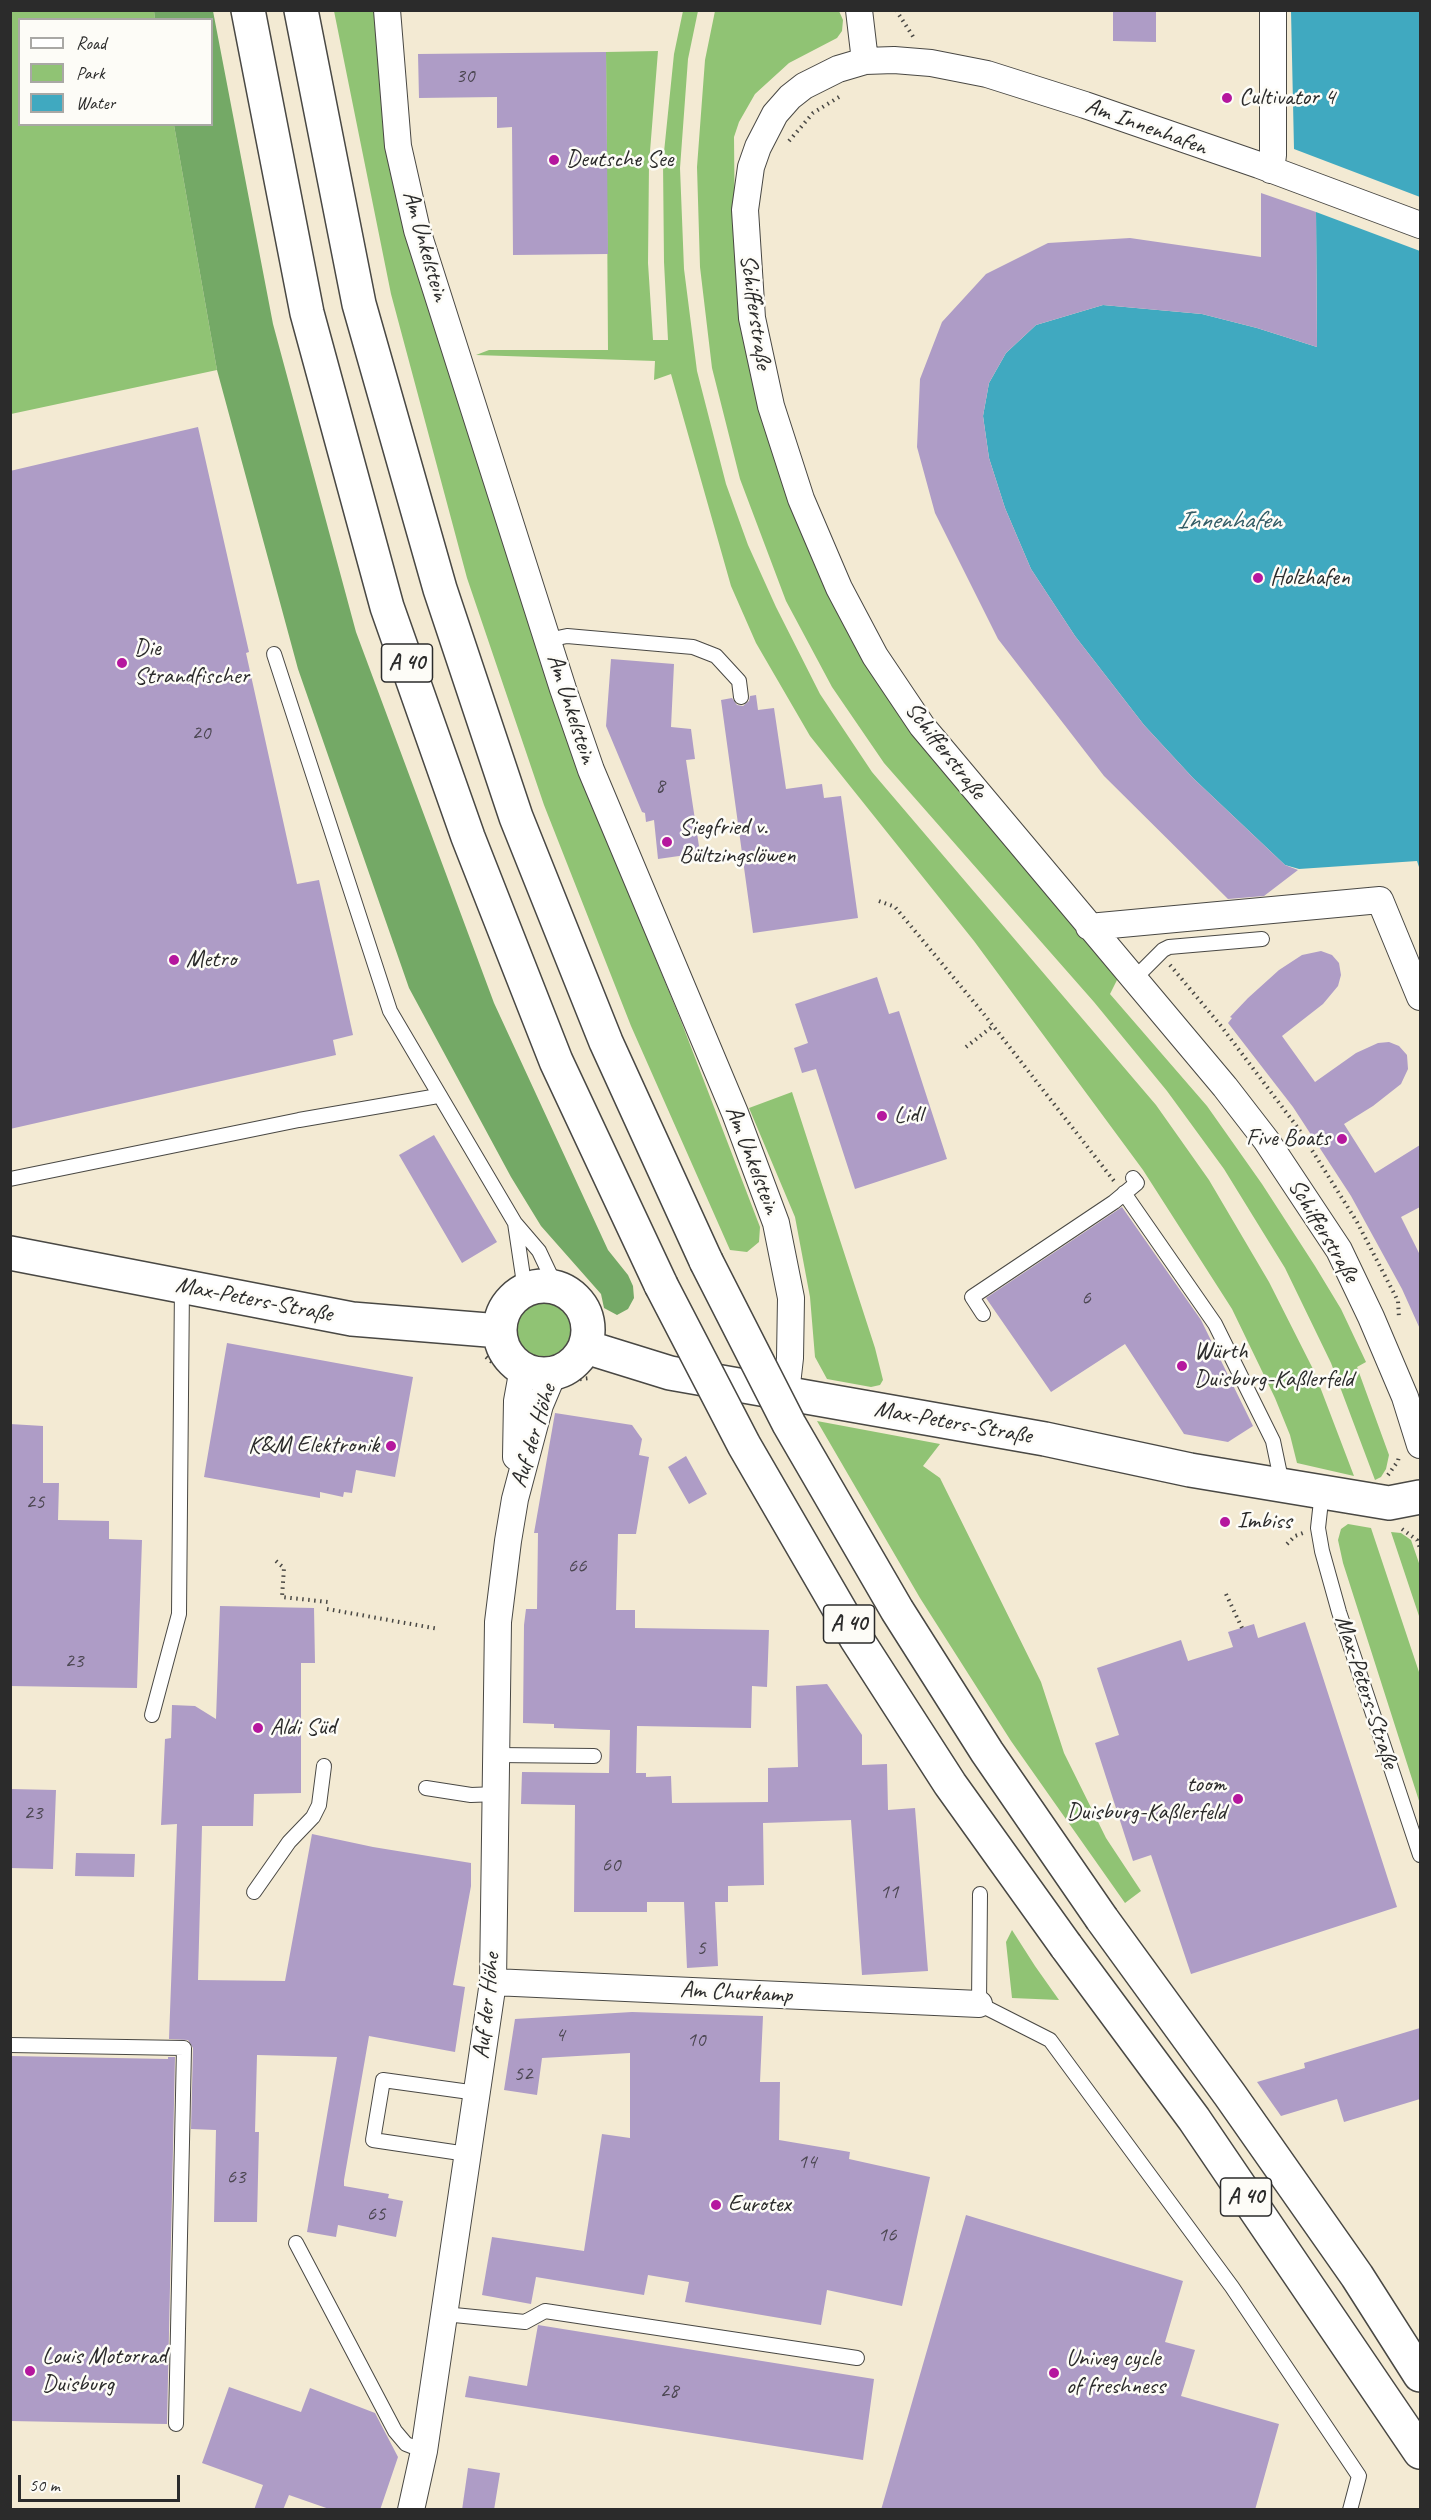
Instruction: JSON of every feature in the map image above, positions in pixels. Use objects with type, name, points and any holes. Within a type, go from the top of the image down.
[{"type":"main road","name":"A 40","points":[[248,10],[307,313],[387,607],[468,837],[556,1061],[661,1285],[744,1445],[856,1638],[950,1784],[1194,2119],[1420,2452]]},
{"type":"main road","name":"A 40","points":[[301,10],[359,304],[440,589],[516,817],[606,1042],[706,1262],[789,1424],[897,1610],[987,1752],[1102,1919],[1250,2123],[1357,2276],[1420,2375]]},
{"type":"main road","name":"Max-Peters-Straße","points":[[10,1253],[352,1319],[487,1330]]},
{"type":"main road","points":[[534,1280],[570,1293],[581,1304],[587,1317],[589,1332],[595,1338],[572,1364],[538,1371],[511,1359],[503,1346],[487,1330],[514,1297],[534,1280]]},
{"type":"main road","name":"Max-Peters-Straße","points":[[595,1338],[670,1373],[1045,1439],[1190,1470],[1322,1492],[1389,1503],[1420,1497]]},
{"type":"street","name":"Am Unkelstein","points":[[387,10],[398,146],[417,230],[548,640],[591,770],[731,1102],[776,1223],[791,1298],[790,1358],[786,1393]]},
{"type":"street","points":[[858,10],[865,61]]},
{"type":"street","points":[[1271,170],[1274,155],[1273,10]]},
{"type":"street","name":"Am Innenhafen","points":[[865,61],[894,60],[931,63],[987,74],[1085,105],[1420,225]]},
{"type":"street","name":"Schifferstraße","points":[[865,61],[838,69],[804,86],[790,97],[765,130],[752,167],[745,210],[752,318],[771,406],[801,499],[839,588],[875,656],[922,726],[1097,926],[1135,978],[1266,1140],[1339,1251],[1405,1398],[1410,1448]]},
{"type":"street","points":[[1097,926],[1380,900],[1420,997]]},
{"type":"street","name":"Auf der Höhe","points":[[411,2510],[424,2451],[493,1982],[498,1622],[515,1499],[540,1405],[538,1371]]},
{"type":"street","name":"Am Churkamp","points":[[493,1982],[979,2004]]},
{"type":"lane","points":[[548,640],[567,636],[693,646],[716,656],[739,681],[741,697]]},
{"type":"lane","points":[[274,654],[390,1011],[438,1096],[515,1223],[540,1251],[542,1258],[534,1280]]},
{"type":"lane","points":[[1135,978],[1160,953],[1176,946],[1262,939]]},
{"type":"lane","points":[[10,1179],[299,1120],[438,1096]]},
{"type":"lane","points":[[983,1314],[972,1297],[1124,1193],[1137,1183],[1133,1178]]},
{"type":"lane","points":[[1124,1193],[1215,1324],[1273,1441],[1282,1485]]},
{"type":"lane","points":[[515,1223],[534,1280]]},
{"type":"lane","points":[[152,1715],[179,1614],[182,1285]]},
{"type":"lane","name":"Max-Peters-Straße","points":[[1322,1492],[1318,1528],[1322,1551],[1339,1612],[1420,1855]]},
{"type":"lane","points":[[497,1755],[594,1756]]},
{"type":"lane","points":[[254,1892],[289,1842],[313,1817],[319,1805],[324,1766]]},
{"type":"lane","points":[[426,1788],[471,1795],[497,1794]]},
{"type":"lane","points":[[980,1894],[979,2004],[1050,2040],[1232,2287],[1359,2476],[1350,2510]]},
{"type":"lane","points":[[10,2045],[184,2048],[176,2424]]},
{"type":"lane","points":[[467,2154],[373,2139],[383,2080],[477,2093]]},
{"type":"lane","points":[[296,2243],[395,2431],[406,2444],[424,2451]]},
{"type":"lane","points":[[444,2314],[525,2322],[545,2311],[857,2358]]},
{"type":"path","points":[[782,148],[813,113],[847,92]]},
{"type":"path","points":[[879,901],[895,907],[993,1026],[1124,1193]]},
{"type":"path","points":[[1160,953],[1221,1026],[1298,1128],[1357,1222],[1398,1301],[1397,1313]]},
{"type":"path","points":[[966,1047],[993,1026]]},
{"type":"path","points":[[542,1258],[553,1256],[562,1274],[592,1300],[597,1318],[595,1338]]},
{"type":"path","points":[[487,1330],[475,1305],[491,1303],[497,1298],[510,1279],[511,1264],[534,1280]]},
{"type":"path","points":[[1385,1477],[1410,1448]]},
{"type":"path","points":[[1417,1540],[1420,1548]]},
{"type":"path","points":[[276,1561],[284,1568],[282,1597],[328,1602]]},
{"type":"path","points":[[1226,1594],[1242,1628]]},
{"type":"path","points":[[327,1609],[439,1629]]},
{"type":"green space","points":[[10,11],[154,11],[155,18],[18,18],[18,126],[174,126],[217,370],[11,414]]},
{"type":"green space","points":[[154,11],[213,11],[273,324],[356,632],[494,1003],[608,1250],[628,1275],[633,1286],[634,1298],[628,1309],[617,1315],[604,1308],[601,1294],[541,1226],[511,1177],[409,988],[298,669],[217,370],[174,126],[213,126],[213,18],[155,18]]},
{"type":"green space","points":[[334,11],[376,11],[386,146],[406,235],[575,762],[681,1021],[760,1227],[759,1242],[747,1252],[730,1250],[631,1026],[544,805],[467,578],[391,294]]},
{"type":"green space","points":[[683,11],[698,11],[688,59],[680,168],[684,269],[697,371],[726,484],[748,545],[776,607],[820,694],[872,772],[1156,1105],[1209,1180],[1269,1282],[1314,1371],[1354,1476],[1297,1463],[1290,1435],[1275,1398],[1232,1309],[1143,1170],[974,941],[810,736],[756,643],[731,586],[671,374],[654,380],[655,361],[476,355],[489,350],[608,350],[606,52],[658,51],[649,164],[648,263],[653,340],[668,340],[664,262],[663,162],[674,54]]},
{"type":"green space","points":[[715,11],[839,11],[843,20],[842,31],[837,38],[789,63],[755,94],[739,122],[734,137],[735,245],[829,589],[1119,976],[1110,994],[1207,1106],[1262,1184],[1315,1266],[1341,1309],[1366,1362],[1357,1367],[1389,1455],[1386,1469],[1381,1477],[1375,1480],[1331,1363],[1285,1268],[1224,1169],[1167,1091],[1094,1002],[884,763],[832,687],[786,601],[740,479],[712,368],[700,267],[697,167],[705,60]]},
{"type":"green space","points":[[792,1092],[875,1348],[883,1380],[880,1385],[871,1387],[827,1379],[815,1357],[810,1297],[795,1217],[749,1108]]},
{"type":"green space","points":[[545,1301],[556,1303],[569,1314],[574,1330],[572,1341],[561,1354],[545,1359],[534,1357],[521,1346],[516,1330],[518,1319],[529,1306]]},
{"type":"green space","points":[[817,1421],[940,1444],[923,1466],[940,1478],[1041,1682],[1064,1753],[1106,1838],[1141,1891],[1125,1903],[1011,1741],[920,1598]]},
{"type":"green space","points":[[1348,1524],[1371,1528],[1420,1675],[1420,1804],[1343,1563],[1338,1540],[1341,1529]]},
{"type":"green space","points":[[1391,1532],[1401,1533],[1411,1540],[1420,1566],[1420,1619]]},
{"type":"green space","points":[[1012,1930],[1059,2000],[1012,1998],[1006,1942]]},
{"type":"water","points":[[1291,11],[1420,11],[1420,197],[1294,149]]},
{"type":"water","name":"Innenhafen","points":[[1316,212],[1420,251],[1420,870],[1417,861],[1299,869],[1285,865],[1193,778],[1144,725],[1075,636],[1031,569],[1005,508],[989,458],[983,416],[989,383],[1006,353],[1036,325],[1103,305],[1202,314],[1317,347]]},
{"type":"building","points":[[1113,10],[1156,10],[1156,42],[1113,41]]},
{"type":"building","points":[[606,52],[608,254],[513,255],[512,127],[497,128],[497,97],[419,98],[418,54]]},
{"type":"building","points":[[1261,193],[1316,212],[1317,347],[1202,314],[1103,305],[1036,325],[1006,353],[989,383],[983,416],[989,458],[1005,508],[1031,569],[1075,636],[1144,725],[1193,778],[1285,865],[1298,870],[1264,896],[1228,899],[1104,776],[998,639],[935,513],[917,447],[920,379],[942,322],[986,274],[1048,243],[1130,238],[1261,257]]},
{"type":"building","name":"Metro","points":[[198,427],[249,652],[246,653],[297,884],[319,880],[353,1035],[333,1040],[336,1055],[10,1129],[10,471]]},
{"type":"building","points":[[611,659],[674,664],[671,727],[691,729],[695,759],[686,760],[700,853],[658,859],[654,820],[646,822],[645,813],[642,812],[606,726]]},
{"type":"building","points":[[756,695],[758,710],[774,708],[786,789],[822,784],[824,798],[841,796],[858,918],[753,933],[721,700],[732,698],[737,705],[743,706],[749,701],[750,696]]},
{"type":"building","name":"Five Boats","points":[[1321,951],[1332,955],[1339,963],[1341,975],[1338,986],[1323,1004],[1282,1036],[1315,1082],[1356,1053],[1378,1043],[1389,1042],[1399,1046],[1407,1055],[1408,1069],[1401,1084],[1373,1106],[1344,1124],[1375,1173],[1420,1145],[1420,1207],[1401,1217],[1420,1255],[1420,1329],[1402,1289],[1351,1196],[1293,1107],[1228,1023],[1232,1018],[1230,1017],[1248,998],[1279,970],[1302,955]]},
{"type":"building","name":"Lidl","points":[[877,977],[889,1014],[899,1011],[947,1159],[855,1189],[816,1069],[802,1073],[794,1048],[808,1043],[795,1004]]},
{"type":"building","points":[[434,1135],[497,1242],[462,1263],[399,1155]]},
{"type":"building","points":[[1122,1207],[1201,1320],[1253,1426],[1228,1442],[1184,1434],[1125,1344],[1051,1392],[986,1298]]},
{"type":"building","points":[[227,1343],[413,1377],[395,1477],[356,1470],[352,1493],[344,1492],[343,1497],[320,1492],[320,1498],[204,1477]]},
{"type":"building","points":[[555,1413],[632,1425],[642,1439],[639,1455],[649,1457],[636,1534],[618,1534],[616,1610],[635,1610],[635,1628],[769,1630],[767,1687],[752,1686],[751,1728],[637,1726],[636,1773],[646,1773],[646,1777],[671,1776],[672,1803],[768,1802],[768,1768],[798,1767],[796,1686],[827,1684],[862,1735],[862,1765],[887,1764],[888,1810],[915,1808],[928,1971],[862,1975],[851,1820],[763,1823],[764,1885],[728,1886],[728,1902],[715,1902],[718,1966],[687,1968],[684,1902],[647,1902],[647,1912],[574,1912],[575,1805],[521,1804],[522,1772],[609,1773],[610,1730],[554,1728],[554,1724],[523,1723],[524,1625],[526,1609],[537,1609],[538,1533],[534,1533]]},
{"type":"building","points":[[10,1424],[43,1426],[43,1483],[59,1483],[58,1520],[109,1521],[109,1539],[142,1540],[137,1688],[10,1686]]},
{"type":"building","points":[[686,1456],[707,1494],[689,1504],[668,1467]]},
{"type":"building","points":[[220,1606],[314,1608],[315,1663],[301,1663],[301,1793],[254,1794],[253,1826],[202,1826],[198,1980],[285,1981],[312,1834],[373,1847],[471,1863],[471,1886],[453,1985],[465,1987],[455,2052],[369,2036],[344,2186],[389,2194],[388,2198],[403,2201],[396,2237],[338,2225],[336,2237],[307,2232],[337,2057],[257,2055],[255,2132],[259,2132],[257,2222],[214,2222],[216,2130],[191,2129],[193,2048],[188,2040],[169,2039],[177,1824],[161,1825],[165,1739],[171,1738],[172,1705],[195,1706],[216,1719]]},
{"type":"building","name":"toom Duisburg-Kaßlerfeld","points":[[1305,1622],[1397,1907],[1191,1974],[1151,1855],[1133,1861],[1095,1743],[1119,1735],[1097,1668],[1181,1640],[1188,1661],[1233,1647],[1228,1632],[1254,1624],[1258,1638]]},
{"type":"building","points":[[10,1789],[56,1790],[53,1869],[10,1868]]},
{"type":"building","points":[[76,1853],[135,1854],[134,1877],[75,1876]]},
{"type":"building","points":[[632,2012],[763,2016],[760,2082],[780,2082],[779,2140],[850,2152],[849,2159],[930,2177],[902,2306],[827,2290],[821,2325],[685,2302],[689,2282],[648,2275],[644,2295],[536,2277],[531,2304],[482,2295],[492,2237],[584,2251],[602,2134],[630,2138],[630,2053],[542,2058],[537,2095],[504,2090],[515,2019]]},
{"type":"building","points":[[1420,2028],[1420,2099],[1344,2122],[1337,2099],[1281,2116],[1257,2082],[1305,2068],[1304,2063]]},
{"type":"building","points":[[10,2056],[168,2059],[168,2057],[175,2057],[167,2424],[10,2421]]},
{"type":"building","name":"Univeg cycle of freshness","points":[[966,2215],[1183,2281],[1165,2342],[1195,2350],[1181,2396],[1279,2424],[1255,2510],[881,2510]]},
{"type":"building","points":[[538,2325],[874,2379],[863,2460],[465,2397],[469,2376],[527,2386]]},
{"type":"building","points":[[229,2387],[301,2412],[310,2388],[375,2413],[398,2457],[380,2510],[332,2510],[289,2495],[283,2510],[254,2510],[263,2485],[202,2463]]},
{"type":"building","points":[[468,2468],[500,2473],[494,2510],[462,2510]]},
{"type":"place","name":"Cultivator 4","points":[[1227,98]]},
{"type":"place","name":"Deutsche See","points":[[554,160]]},
{"type":"place","name":"Holzhafen","points":[[1258,578]]},
{"type":"place","name":"Die Strandfischer","points":[[122,663]]},
{"type":"place","name":"Siegfried v. Bültzingslöwen","points":[[667,842]]},
{"type":"place","name":"Metro","points":[[174,960]]},
{"type":"place","name":"Lidl","points":[[882,1116]]},
{"type":"place","name":"Five Boats","points":[[1342,1139]]},
{"type":"place","name":"Würth Duisburg-Kaßlerfeld","points":[[1182,1366]]},
{"type":"place","name":"K&M Elektronik","points":[[391,1446]]},
{"type":"place","name":"Imbiss","points":[[1225,1522]]},
{"type":"place","name":"Aldi Süd","points":[[258,1728]]},
{"type":"place","name":"toom Duisburg-Kaßlerfeld","points":[[1238,1799]]},
{"type":"place","name":"Eurotex","points":[[716,2205]]},
{"type":"place","name":"Louis Motorrad Duisburg","points":[[30,2371]]},
{"type":"place","name":"Univeg cycle of freshness","points":[[1054,2373]]}]
